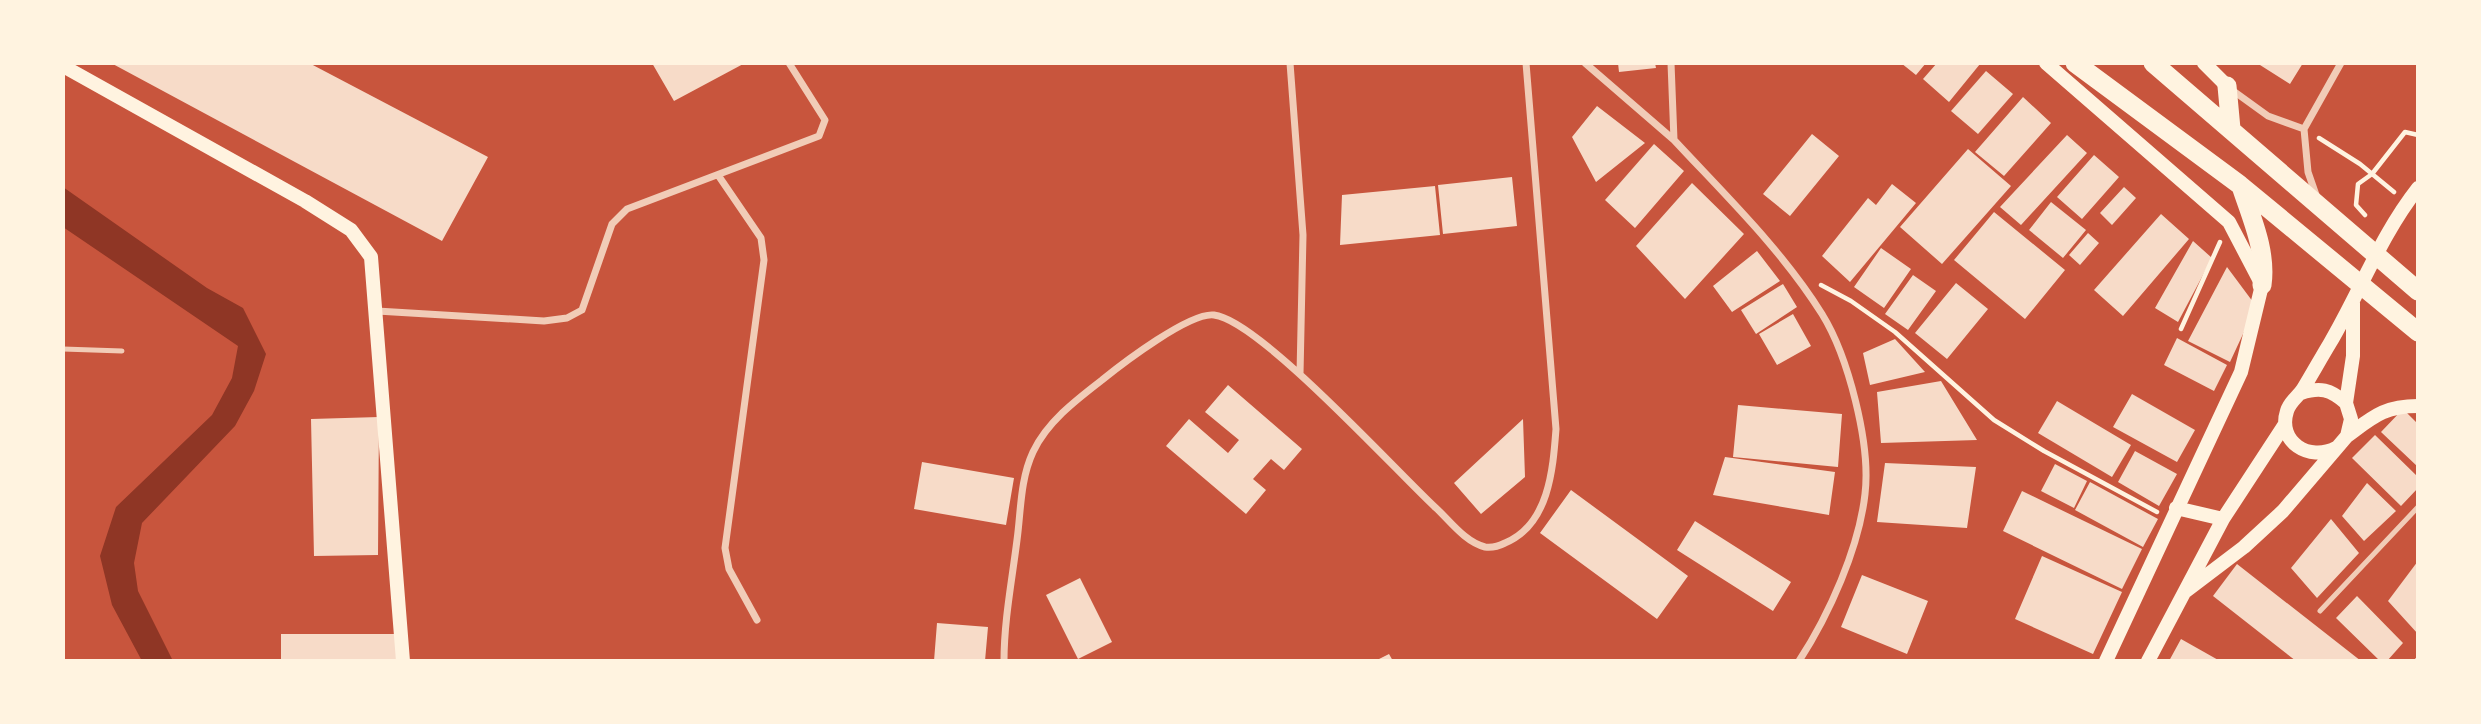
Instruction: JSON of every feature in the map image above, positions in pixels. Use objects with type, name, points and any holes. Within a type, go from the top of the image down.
[{"type":"highway","points":[[2075,63],[2240,185],[2418,332]]},
{"type":"highway","points":[[2152,63],[2418,291]]},
{"type":"highway","points":[[2227,86],[2231,129]]},
{"type":"highway","points":[[2240,185],[2258,240],[2264,269],[2262,285]]},
{"type":"main road","points":[[2046,63],[2229,222],[2262,285],[2241,372],[2106,661]]},
{"type":"main road","points":[[2204,63],[2227,86]]},
{"type":"main road","points":[[63,66],[305,201],[351,230],[371,257],[403,661]]},
{"type":"main road","points":[[2148,661],[2223,519],[2285,424],[2289,406],[2301,393],[2353,303],[2372,258],[2418,188]]},
{"type":"main road","points":[[2186,591],[2244,547],[2283,511],[2342,442],[2351,419],[2346,403],[2353,356],[2353,303]]},
{"type":"main road","points":[[2301,393],[2317,388],[2333,392],[2346,403]]},
{"type":"main road","points":[[2285,424],[2288,435],[2304,451],[2327,453],[2379,412],[2396,406],[2418,406]]},
{"type":"main road","points":[[2173,514],[2223,519]]},
{"type":"street","points":[[377,311],[544,321],[567,318],[582,310],[612,224],[627,209],[819,136],[825,120],[789,63]]},
{"type":"street","points":[[1290,63],[1303,235],[1300,374]]},
{"type":"street","points":[[1004,661],[1023,482],[1033,452],[1073,402],[1108,374],[1179,326],[1202,314],[1217,315],[1238,325],[1300,374],[1470,541],[1486,547],[1497,546],[1514,540],[1531,522],[1545,499],[1552,472],[1556,429],[1526,63]]},
{"type":"street","points":[[1585,63],[1674,140],[1741,210],[1787,266],[1822,315],[1842,354],[1863,440],[1865,493],[1855,540],[1828,610],[1799,661]]},
{"type":"street","points":[[1671,63],[1674,140]]},
{"type":"street","points":[[2321,207],[2308,172],[2304,129],[2340,63]]},
{"type":"street","points":[[2227,86],[2268,116],[2304,129]]},
{"type":"street","points":[[718,176],[761,239],[764,260],[726,548],[729,569],[757,620]]},
{"type":"lane","points":[[63,349],[121,351]]},
{"type":"lane","points":[[2320,611],[2418,507]]},
{"type":"path","points":[[2304,129],[2360,164],[2407,202]]},
{"type":"path","points":[[2386,239],[2356,205],[2358,184],[2372,174],[2405,132],[2418,135]]},
{"type":"path","points":[[2181,330],[2229,222]]},
{"type":"path","points":[[1819,284],[1851,301],[1895,332],[1994,420],[2044,451],[2173,514]]},
{"type":"shaded area","points":[[63,187],[207,288],[243,308],[266,354],[254,391],[235,426],[142,523],[134,563],[138,591],[173,661],[142,661],[112,605],[100,556],[116,507],[212,415],[232,378],[238,346],[63,227]]},
{"type":"building","points":[[111,63],[309,63],[488,157],[442,241]]},
{"type":"building","points":[[652,63],[745,63],[674,101]]},
{"type":"building","points":[[1618,63],[1655,63],[1656,68],[1619,72]]},
{"type":"building","points":[[1901,63],[1926,63],[1916,75]]},
{"type":"building","points":[[1937,63],[1980,64],[1949,102],[1923,79]]},
{"type":"building","points":[[2303,63],[2290,84],[2260,65]]},
{"type":"building","points":[[1986,71],[2013,94],[1978,134],[1951,111]]},
{"type":"building","points":[[2023,97],[2051,123],[2004,176],[1975,152]]},
{"type":"building","points":[[1597,106],[1645,143],[1596,182],[1572,137]]},
{"type":"building","points":[[1812,134],[1839,156],[1790,216],[1763,194]]},
{"type":"building","points":[[2067,135],[2087,153],[2021,225],[2000,207]]},
{"type":"building","points":[[1654,144],[1684,171],[1635,228],[1605,200]]},
{"type":"building","points":[[1968,149],[2011,186],[1942,264],[1900,227]]},
{"type":"building","points":[[2094,155],[2119,177],[2082,219],[2057,197]]},
{"type":"building","points":[[1512,177],[1517,226],[1443,234],[1438,185]]},
{"type":"building","points":[[1692,183],[1744,234],[1685,299],[1636,246]]},
{"type":"building","points":[[1892,184],[1916,203],[1850,282],[1822,256],[1868,198],[1876,205]]},
{"type":"building","points":[[1435,186],[1440,235],[1340,245],[1342,195]]},
{"type":"building","points":[[2124,187],[2136,198],[2112,225],[2100,213]]},
{"type":"building","points":[[2051,202],[2086,230],[2063,258],[2029,230]]},
{"type":"building","points":[[1994,212],[2065,270],[2025,319],[1954,260]]},
{"type":"building","points":[[2161,214],[2189,239],[2123,316],[2094,290]]},
{"type":"building","points":[[2088,233],[2099,243],[2080,265],[2069,255]]},
{"type":"building","points":[[2193,241],[2212,258],[2178,322],[2155,308]]},
{"type":"building","points":[[1881,248],[1911,269],[1884,308],[1854,287]]},
{"type":"building","points":[[1757,251],[1780,281],[1732,312],[1713,286]]},
{"type":"building","points":[[2227,267],[2256,306],[2230,362],[2188,341]]},
{"type":"building","points":[[1913,275],[1936,291],[1908,330],[1885,314]]},
{"type":"building","points":[[1956,283],[1988,309],[1947,359],[1915,333]]},
{"type":"building","points":[[1783,284],[1797,307],[1756,334],[1741,310]]},
{"type":"building","points":[[1793,314],[1811,346],[1777,365],[1759,334]]},
{"type":"building","points":[[2177,338],[2227,365],[2214,391],[2164,365]]},
{"type":"building","points":[[1895,339],[1925,372],[1870,385],[1863,353]]},
{"type":"building","points":[[1941,381],[1977,440],[1881,443],[1877,392]]},
{"type":"building","points":[[1228,385],[1302,449],[1284,470],[1271,459],[1253,479],[1266,490],[1246,514],[1166,446],[1189,419],[1228,453],[1239,440],[1205,412]]},
{"type":"building","points":[[2132,394],[2195,430],[2177,462],[2113,427]]},
{"type":"building","points":[[2057,401],[2131,445],[2112,477],[2038,433]]},
{"type":"building","points":[[1738,405],[1842,414],[1838,467],[1733,457]]},
{"type":"building","points":[[2403,409],[2418,424],[2418,467],[2381,432]]},
{"type":"building","points":[[379,417],[378,555],[314,556],[311,419]]},
{"type":"building","points":[[1523,419],[1525,477],[1481,514],[1454,483]]},
{"type":"building","points":[[2375,435],[2418,477],[2418,488],[2401,506],[2352,458]]},
{"type":"building","points":[[2135,451],[2177,474],[2159,506],[2118,482]]},
{"type":"building","points":[[1725,457],[1835,472],[1829,515],[1713,495]]},
{"type":"building","points":[[922,462],[1014,478],[1006,525],[914,509]]},
{"type":"building","points":[[1885,463],[1976,467],[1967,528],[1877,522]]},
{"type":"building","points":[[2055,464],[2087,481],[2074,508],[2041,491]]},
{"type":"building","points":[[2090,482],[2158,519],[2143,547],[2075,510]]},
{"type":"building","points":[[2367,483],[2396,511],[2364,541],[2342,516]]},
{"type":"building","points":[[1571,490],[1688,576],[1657,619],[1540,533]]},
{"type":"building","points":[[2022,491],[2142,549],[2122,589],[2003,531]]},
{"type":"building","points":[[2331,519],[2359,553],[2317,598],[2291,568]]},
{"type":"building","points":[[1695,521],[1791,582],[1773,611],[1677,550]]},
{"type":"building","points":[[2042,556],[2122,592],[2093,654],[2015,619]]},
{"type":"building","points":[[2418,561],[2418,634],[2388,601]]},
{"type":"building","points":[[2237,564],[2361,661],[2296,661],[2213,596]]},
{"type":"building","points":[[1862,575],[1928,601],[1907,654],[1841,627]]},
{"type":"building","points":[[1080,578],[1112,642],[1078,659],[1046,595]]},
{"type":"building","points":[[2357,596],[2403,643],[2387,661],[2380,661],[2336,618]]},
{"type":"building","points":[[937,623],[988,627],[985,661],[934,661]]},
{"type":"building","points":[[281,634],[397,634],[397,661],[281,661]]},
{"type":"building","points":[[2181,639],[2220,661],[2169,661]]},
{"type":"building","points":[[1389,654],[1393,661],[1375,661]]}]
